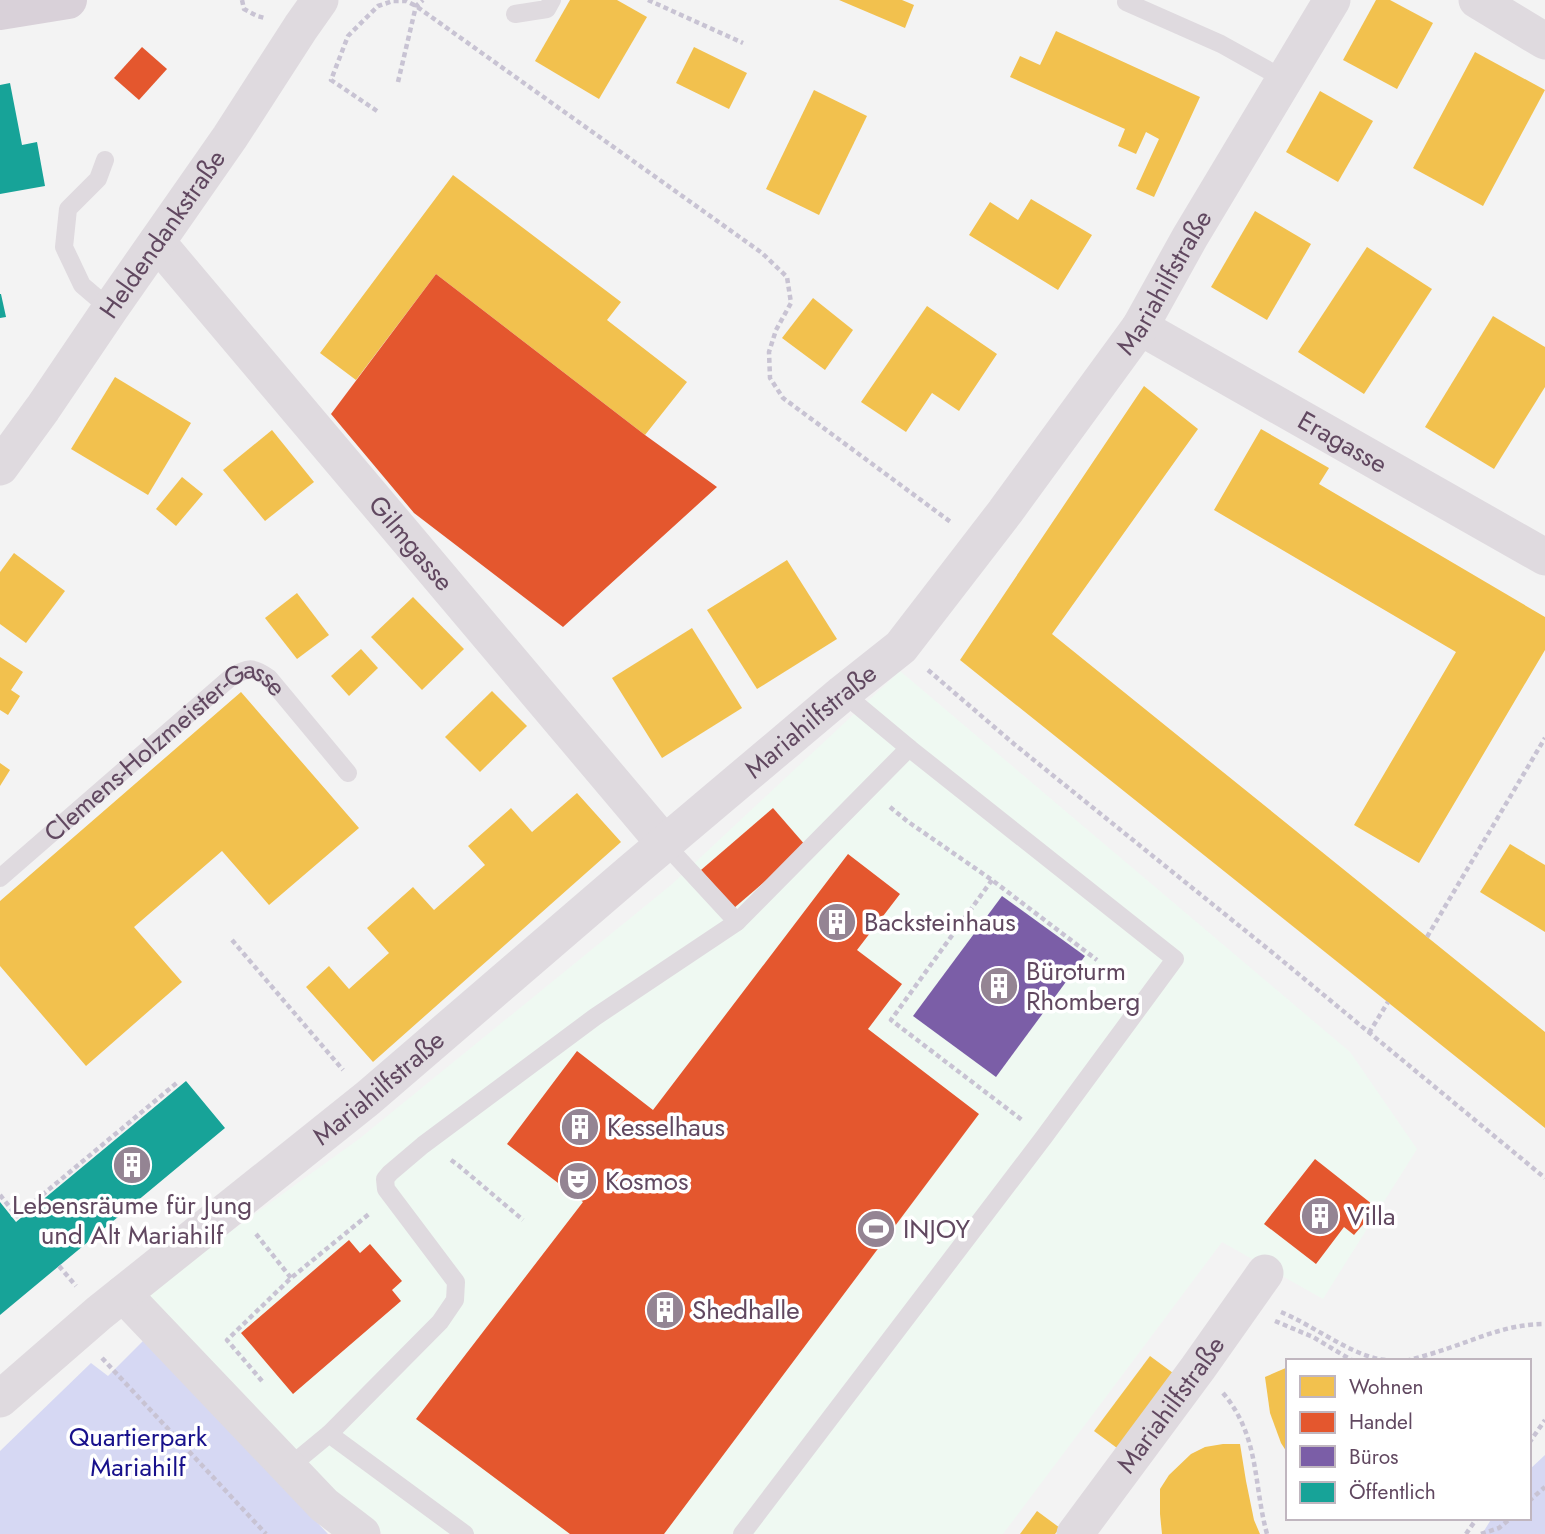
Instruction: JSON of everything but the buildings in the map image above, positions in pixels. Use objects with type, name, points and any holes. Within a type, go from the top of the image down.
[{"type":"main road","points":[[0,11],[68,0]]},
{"type":"street","name":"Heldendankstraße","points":[[0,467],[230,137],[320,0]]},
{"type":"street","name":"Mariahilfstraße","points":[[1,1397],[123,1294],[368,1098],[901,647],[1005,512],[1140,327],[1332,0]]},
{"type":"street","points":[[1477,0],[1545,41]]},
{"type":"street","name":"Gilmgasse","points":[[157,242],[665,844]]},
{"type":"street","name":"Eragasse","points":[[1140,327],[1545,557]]},
{"type":"street","name":"Mariahilfstraße","points":[[1075,1534],[1257,1285]]},
{"type":"street","points":[[123,1294],[324,1505],[362,1534]]},
{"type":"lane","points":[[515,14],[547,9],[552,0]]},
{"type":"lane","points":[[1126,2],[1221,44],[1284,79]]},
{"type":"lane","points":[[105,160],[98,179],[68,209],[64,247],[82,285],[110,309]]},
{"type":"lane","name":"Clemens-Holzmeister-Gasse","points":[[0,878],[230,678],[248,668],[269,678],[348,773]]},
{"type":"lane","points":[[742,1534],[1044,1137],[1175,959],[909,748],[844,693]]},
{"type":"lane","points":[[289,1467],[329,1434],[440,1322],[455,1300],[456,1282],[386,1189],[385,1179],[423,1145],[595,1017],[737,922],[909,748]]},
{"type":"lane","points":[[665,844],[737,922]]},
{"type":"lane","points":[[329,1434],[464,1534]]},
{"type":"path","points":[[242,0],[244,9],[257,16]]},
{"type":"path","points":[[398,82],[416,6],[423,0]]},
{"type":"path","points":[[648,0],[743,43]]},
{"type":"path","points":[[377,111],[331,80],[348,36],[378,6],[393,1],[406,1],[761,253],[787,277],[791,303],[776,330],[769,352],[770,378],[783,398],[952,522],[961,568]]},
{"type":"path","points":[[901,647],[1014,744],[1545,1178]]},
{"type":"path","points":[[1427,937],[1545,738]]},
{"type":"path","points":[[867,789],[1097,960]]},
{"type":"path","points":[[992,880],[891,1020],[1044,1137]]},
{"type":"path","points":[[1369,1033],[1388,1002]]},
{"type":"path","points":[[0,1195],[17,1216],[178,1081]]},
{"type":"path","points":[[264,1384],[228,1340],[291,1279],[391,1196]]},
{"type":"path","points":[[234,1206],[291,1279]]},
{"type":"path","points":[[1257,1285],[1273,1320],[1313,1337],[1350,1359]]},
{"type":"path","points":[[1257,1285],[1301,1320],[1378,1359]]},
{"type":"path","points":[[1413,1359],[1498,1330],[1545,1324]]},
{"type":"path","points":[[77,1332],[266,1534]]},
{"type":"path","points":[[1198,1368],[1220,1389],[1241,1418],[1254,1460],[1266,1534]]},
{"type":"path","points":[[1531,1440],[1545,1420]]},
{"type":"path","points":[[1531,1500],[1545,1487]]},
{"type":"path","points":[[1481,1534],[1499,1528],[1509,1520]]},
{"type":"shaded area","points":[[900,671],[1350,1052],[1417,1149],[1323,1299],[1222,1242],[1003,1534],[383,1534],[336,1498],[141,1296],[359,1139],[671,885]]},
{"type":"green space","name":"Quartierpark Mariahilf","points":[[145,1339],[328,1534],[0,1534],[0,1451],[91,1363],[108,1376]]},
{"type":"green space","points":[[1545,1455],[1545,1534],[1482,1534],[1491,1520],[1531,1520],[1531,1468]]},
{"type":"place","name":"Backsteinhaus","points":[[837,922]]},
{"type":"place","name":"Büroturm Rhomberg","points":[[999,986]]},
{"type":"place","name":"Kesselhaus","points":[[580,1127]]},
{"type":"place","name":"Lebensräume für Jung und Alt Mariahilf","points":[[132,1165]]},
{"type":"place","name":"Kosmos","points":[[578,1181]]},
{"type":"place","name":"Villa","points":[[1320,1216]]},
{"type":"place","name":"INJOY","points":[[876,1229]]},
{"type":"place","name":"Shedhalle","points":[[665,1310]]}]
